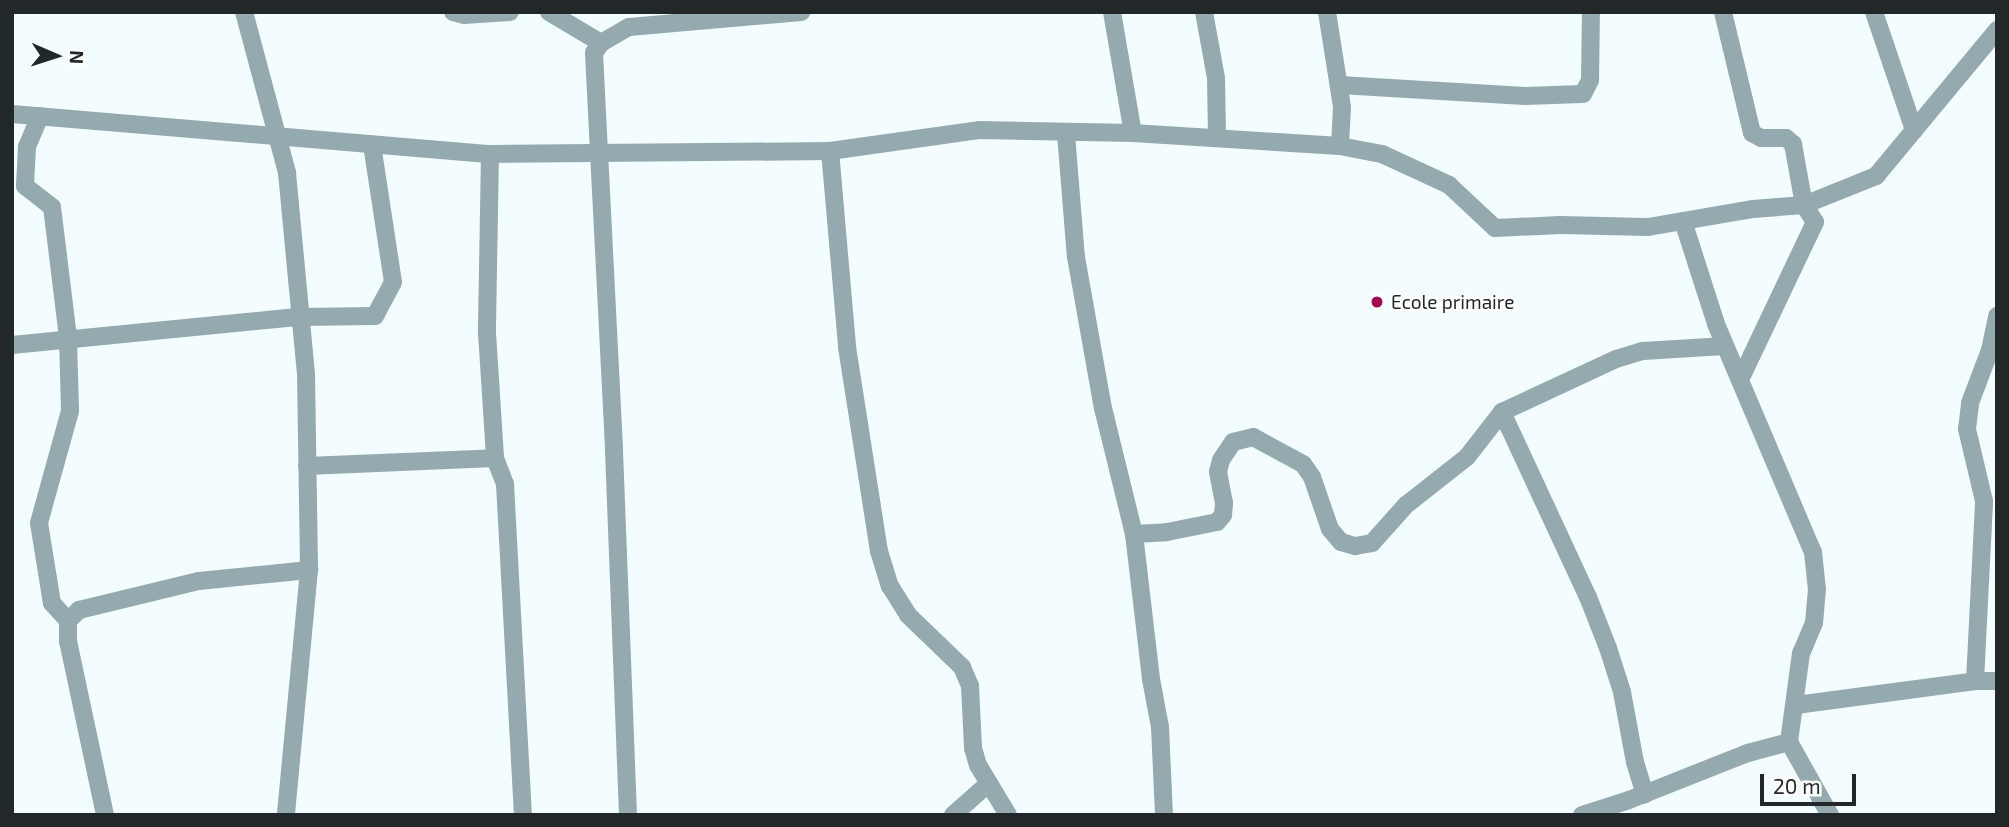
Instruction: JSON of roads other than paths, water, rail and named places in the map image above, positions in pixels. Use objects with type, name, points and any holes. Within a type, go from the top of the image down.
[{"type":"street","points":[[244,12],[287,173],[306,375],[309,570],[286,815]]},
{"type":"street","points":[[453,12],[464,16],[509,12]]},
{"type":"street","points":[[549,12],[601,43]]},
{"type":"street","points":[[628,815],[594,53],[601,43],[629,27],[801,12]]},
{"type":"street","points":[[1112,12],[1133,133]]},
{"type":"street","points":[[1204,12],[1216,78],[1217,138]]},
{"type":"street","points":[[1327,12],[1340,85],[1340,146]]},
{"type":"street","points":[[1340,85],[1525,96],[1583,94],[1590,80],[1591,12]]},
{"type":"street","points":[[1723,12],[1752,133],[1761,138],[1786,138],[1793,144],[1804,205],[1815,222],[1740,380]]},
{"type":"street","points":[[1874,12],[1914,130]]},
{"type":"street","points":[[12,114],[490,154],[831,151],[979,130],[1066,134],[1133,133],[1340,146],[1382,154],[1449,185],[1495,228],[1648,227],[1753,209],[1804,205],[1876,176],[1914,130],[1991,51],[1997,30]]},
{"type":"street","points":[[40,116],[27,148],[25,186],[52,207],[68,338],[70,411],[39,523],[52,603],[68,621],[68,641],[105,815]]},
{"type":"street","points":[[1066,134],[1076,257],[1103,408],[1134,534],[1151,679],[1160,727],[1164,815]]},
{"type":"street","points":[[12,345],[300,317],[375,316],[393,282],[372,145]]},
{"type":"street","points":[[831,151],[847,347],[879,551],[890,586],[908,615],[962,667],[970,686],[973,748],[978,765],[1009,815]]},
{"type":"street","points":[[490,154],[487,333],[495,458],[505,484],[523,815]]},
{"type":"street","points":[[1683,221],[1725,346],[1813,552],[1817,589],[1814,623],[1801,653],[1789,742],[1830,815]]},
{"type":"street","points":[[1975,681],[1984,501],[1967,429],[1970,403],[1990,350],[1997,316]]},
{"type":"street","points":[[1134,534],[1167,532],[1217,522],[1223,515],[1224,503],[1218,472],[1221,460],[1233,442],[1253,438],[1303,464],[1312,477],[1330,529],[1341,542],[1356,546],[1372,544],[1406,505],[1467,457],[1502,412],[1616,359],[1643,351],[1725,346]]},
{"type":"street","points":[[1502,412],[1525,455],[1608,648],[1622,692],[1635,762],[1645,793]]},
{"type":"street","points":[[307,466],[495,458]]},
{"type":"street","points":[[68,621],[79,610],[199,581],[309,570]]},
{"type":"street","points":[[1796,705],[1975,681],[1997,681]]},
{"type":"street","points":[[1582,815],[1748,753],[1789,742]]},
{"type":"street","points":[[953,815],[989,783]]},
{"type":"place","name":"Ecole primaire","points":[[1377,302]]}]
